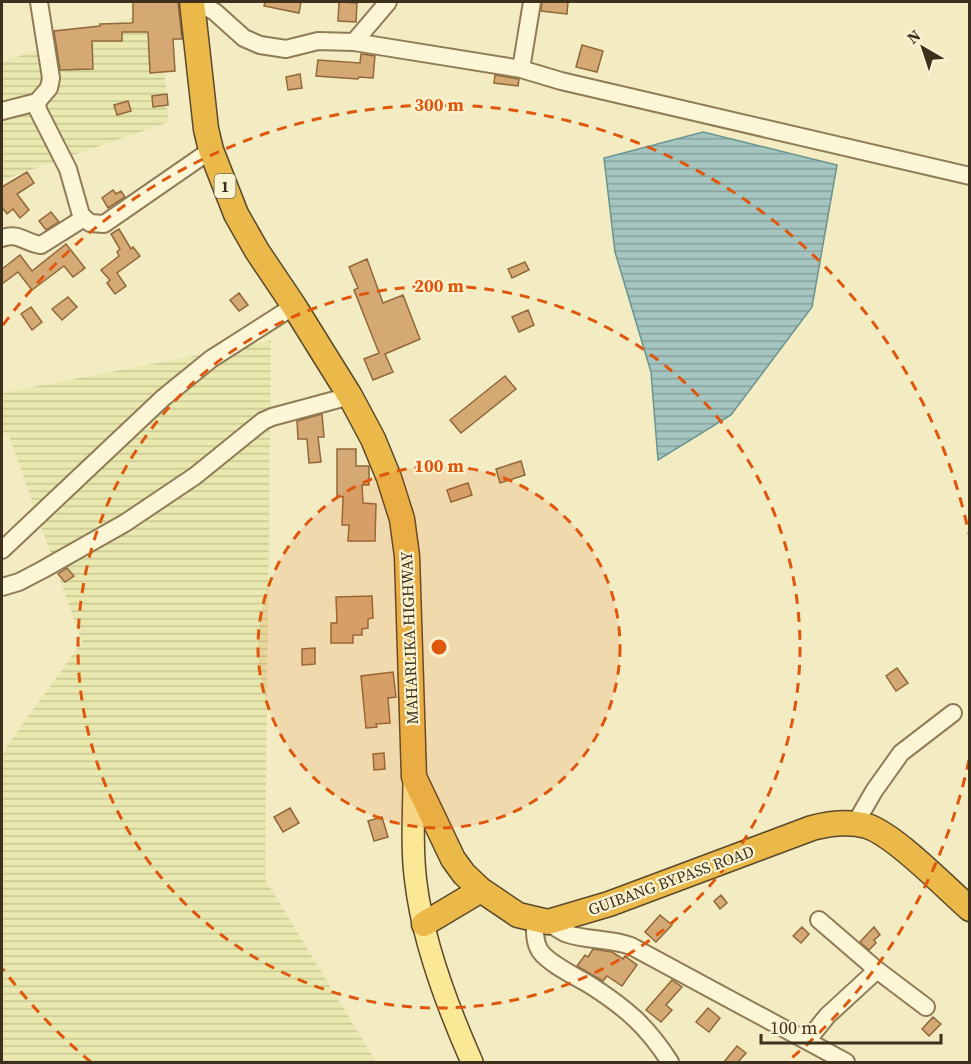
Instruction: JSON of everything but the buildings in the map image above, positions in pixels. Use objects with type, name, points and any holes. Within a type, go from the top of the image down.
[{"type":"highway","name":"MAHARLIKA HIGHWAY","points":[[192,5],[206,129],[211,150],[236,214],[257,251],[350,396],[377,449],[402,519],[410,597],[414,777]]},
{"type":"highway","points":[[414,777],[453,859],[464,874],[481,890],[518,915],[542,921]]},
{"type":"highway","name":"GUIBANG BYPASS ROAD","points":[[542,921],[609,904],[812,828],[834,823],[855,824],[875,829],[888,837],[969,909]]},
{"type":"highway","points":[[424,924],[481,890]]},
{"type":"main road","name":"MAHARLIKA HIGHWAY","points":[[414,777],[413,836],[416,883],[424,924],[459,1034],[472,1062]]},
{"type":"street","points":[[2,111],[37,102],[49,88],[51,78],[39,2]]},
{"type":"street","points":[[354,42],[388,2]]},
{"type":"street","points":[[521,69],[532,2]]},
{"type":"street","points":[[192,5],[215,12],[244,38],[260,45],[286,49],[318,41],[354,42],[521,69],[561,81],[969,176]]},
{"type":"street","points":[[37,102],[38,110],[68,169],[77,205],[84,218],[90,223],[104,224],[211,150]]},
{"type":"street","points":[[2,238],[20,236],[34,244],[41,245],[84,218]]},
{"type":"street","points":[[2,550],[163,398],[211,359],[294,306]]},
{"type":"street","points":[[2,587],[27,578],[125,523],[195,476],[263,421],[350,396]]},
{"type":"street","points":[[855,824],[874,791],[901,753],[953,712]]},
{"type":"street","points":[[819,920],[877,970],[926,1007]]},
{"type":"street","points":[[670,1062],[641,1022],[599,991],[544,956],[535,937],[542,921],[572,935],[631,946],[846,1062]]},
{"type":"street","points":[[807,1041],[826,1016],[877,970]]},
{"type":"green space","points":[[160,9],[168,122],[2,180],[2,62]]},
{"type":"green space","points":[[271,341],[265,879],[376,1062],[2,1062],[2,753],[82,642],[8,433],[2,434],[2,393]]},
{"type":"water","points":[[703,132],[837,165],[812,307],[731,415],[658,460],[651,372],[615,252],[604,158]]}]
